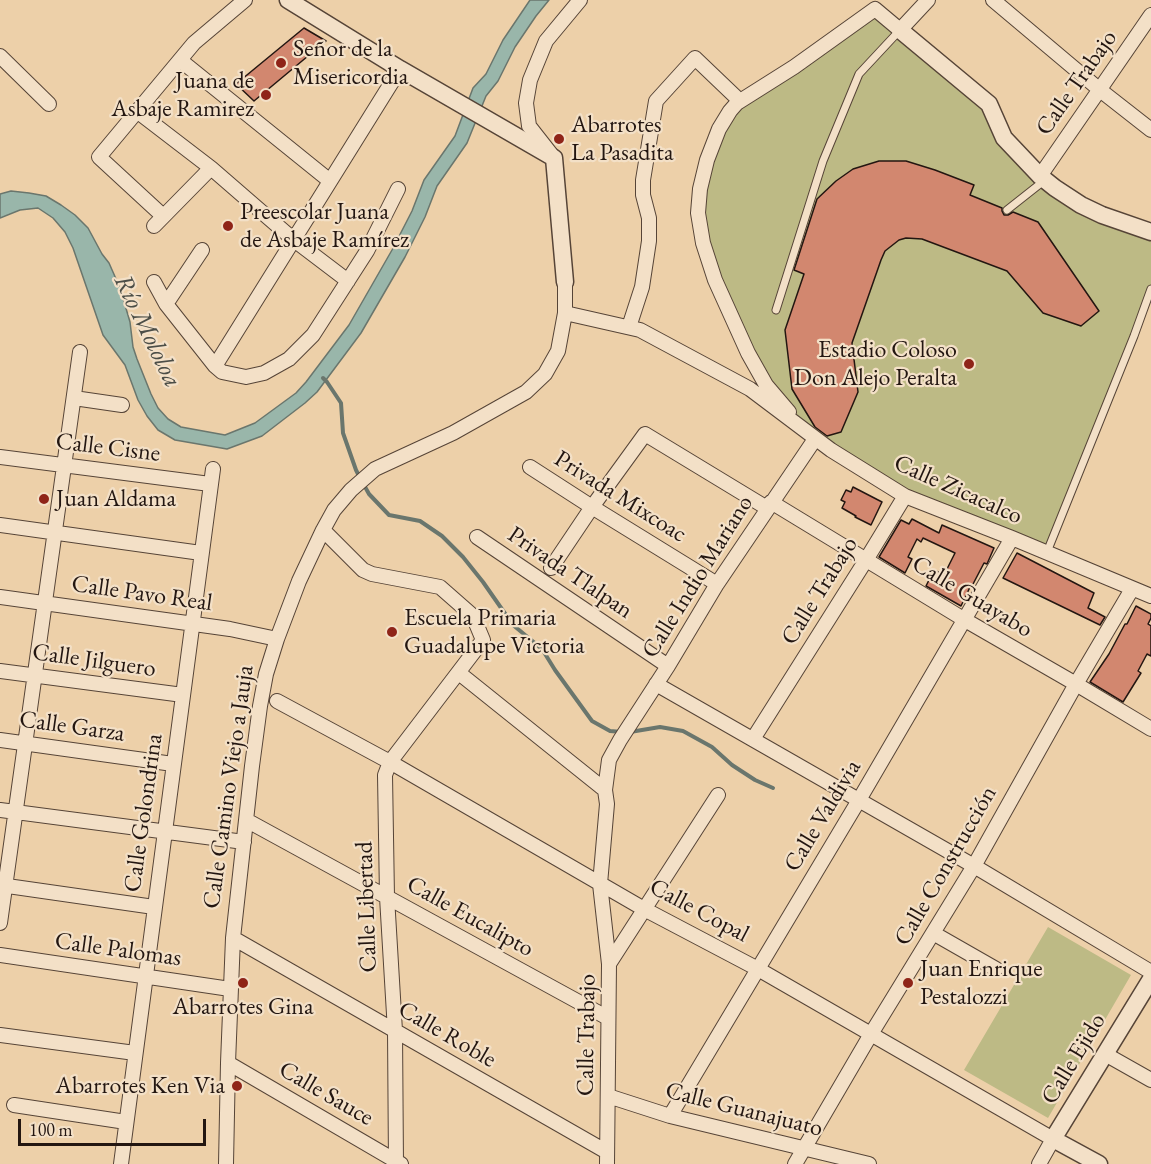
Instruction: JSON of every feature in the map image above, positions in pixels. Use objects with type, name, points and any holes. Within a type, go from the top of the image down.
[{"type":"street","points":[[211,168],[158,221],[99,157],[194,43],[245,0]]},
{"type":"street","points":[[288,0],[460,105],[554,158]]},
{"type":"street","points":[[554,158],[529,126],[526,104],[530,80],[546,41],[580,0]]},
{"type":"street","points":[[900,30],[928,0]]},
{"type":"street","points":[[993,0],[1151,130]]},
{"type":"street","points":[[814,438],[766,385],[748,353],[715,280],[703,243],[698,213],[700,189],[707,160],[719,129],[730,111],[740,101],[794,67],[875,9],[989,104],[1006,145],[1042,178],[1081,205],[1151,232]]},
{"type":"street","name":"Calle Trabajo","points":[[1042,178],[1151,15]]},
{"type":"street","points":[[0,56],[49,104]]},
{"type":"street","points":[[629,327],[642,287],[649,241],[649,218],[643,195],[643,180],[656,101],[695,58],[740,101]]},
{"type":"street","points":[[180,60],[330,181]]},
{"type":"street","points":[[215,366],[400,69]]},
{"type":"street","points":[[138,112],[211,168],[294,240],[348,282]]},
{"type":"street","name":"Calle Camino Viejo a Jauja","points":[[226,1164],[233,938],[260,706],[266,674],[277,639],[299,581],[323,530],[334,510],[351,490],[375,470],[453,433],[526,392],[545,374],[558,351],[566,313],[554,158]]},
{"type":"street","points":[[154,282],[166,304],[222,372],[246,377],[264,373],[289,359],[313,335],[367,251],[398,189]]},
{"type":"street","points":[[166,304],[202,250]]},
{"type":"street","name":"Calle Zicacalco","points":[[566,313],[640,330],[750,389],[831,450],[905,496],[1151,596]]},
{"type":"street","points":[[0,923],[3,886],[16,812],[80,352]]},
{"type":"street","points":[[74,398],[122,405]]},
{"type":"street","name":"Calle Guayabo","points":[[592,507],[645,434],[866,560],[1151,729]]},
{"type":"street","name":"Calle Indio Mariano","points":[[609,964],[600,884],[607,804],[604,790],[609,760],[717,584],[814,438]]},
{"type":"street","name":"Calle Cisne","points":[[0,457],[210,484]]},
{"type":"street","name":"Privada Mixcoac","points":[[530,467],[717,584]]},
{"type":"street","name":"Calle Golondrina","points":[[121,1164],[213,469]]},
{"type":"street","name":"Calle Trabajo","points":[[753,739],[905,496]]},
{"type":"street","points":[[551,568],[592,507]]},
{"type":"street","points":[[0,525],[201,553]]},
{"type":"street","points":[[323,530],[363,570],[372,574],[440,587],[473,616],[483,640],[390,762]]},
{"type":"street","name":"Privada Tlalpan","points":[[477,537],[668,666]]},
{"type":"street","name":"Calle Valdivia","points":[[670,1116],[1012,538]]},
{"type":"street","name":"Calle Construcción","points":[[795,1164],[974,866],[1132,589]]},
{"type":"street","name":"Calle Pavo Real","points":[[0,597],[230,629],[277,639]]},
{"type":"street","name":"Calle Jilguero","points":[[0,670],[183,695]]},
{"type":"street","points":[[459,673],[604,790]]},
{"type":"street","points":[[657,684],[974,866],[1151,972]]},
{"type":"street","name":"Calle Copal","points":[[277,701],[390,762],[644,909],[758,969],[1099,1164]]},
{"type":"street","name":"Calle Garza","points":[[0,740],[174,764]]},
{"type":"street","name":"Calle Libertad","points":[[390,762],[386,775],[387,897],[395,1031],[398,1163]]},
{"type":"street","name":"Calle Trabajo","points":[[607,1158],[609,964],[718,795]]},
{"type":"street","points":[[0,810],[244,842]]},
{"type":"street","name":"Calle Eucalipto","points":[[246,820],[609,1018]]},
{"type":"street","points":[[3,886],[154,907]]},
{"type":"street","points":[[933,933],[996,969]]},
{"type":"street","name":"Calle Roble","points":[[233,938],[395,1031],[607,1158]]},
{"type":"street","name":"Calle Palomas","points":[[0,955],[230,989]]},
{"type":"street","name":"Calle Ejido","points":[[1039,1164],[1151,979]]},
{"type":"street","points":[[0,1035],[135,1053]]},
{"type":"street","points":[[1105,1054],[1151,1080]]},
{"type":"street","name":"Calle Sauce","points":[[228,1063],[398,1163]]},
{"type":"street","name":"Calle Guanajuato","points":[[608,1096],[670,1116],[869,1164]]},
{"type":"street","points":[[14,1105],[126,1122]]},
{"type":"lane","points":[[776,310],[823,161],[859,74],[900,30]]},
{"type":"lane","points":[[1007,210],[1042,178]]},
{"type":"lane","points":[[1047,552],[1151,289]]},
{"type":"shaded area","points":[[530,0],[549,0],[515,47],[498,81],[486,96],[467,143],[437,186],[405,257],[361,333],[317,392],[262,436],[227,449],[175,440],[158,430],[138,400],[125,365],[103,335],[73,248],[65,232],[53,218],[38,208],[20,210],[0,218],[0,194],[11,191],[29,193],[46,196],[75,215],[88,228],[109,263],[120,288],[130,322],[137,359],[158,408],[168,419],[181,427],[225,435],[255,423],[296,393],[349,325],[392,250],[412,211],[424,180],[455,136],[473,88],[486,74],[503,40]]},
{"type":"shaded area","points":[[875,9],[989,104],[1040,176],[1151,232],[1151,289],[1047,552],[905,496],[812,436],[766,385],[715,280],[700,189],[730,111]]},
{"type":"shaded area","points":[[1048,927],[1131,975],[1048,1118],[964,1070]]},
{"type":"building","name":"Señor de la Misericordia","points":[[304,28],[326,41],[254,101],[236,84]]},
{"type":"building","points":[[879,161],[906,161],[935,170],[974,185],[970,195],[1002,208],[1004,215],[1013,212],[1038,222],[1099,311],[1081,326],[1043,313],[1007,271],[922,239],[899,240],[885,251],[852,343],[858,392],[841,432],[827,436],[815,427],[792,389],[785,330],[804,274],[794,270],[817,199],[853,169]]},
{"type":"building","points":[[853,487],[882,502],[871,525],[842,508],[845,502],[841,500],[846,490],[851,492]]},
{"type":"building","points":[[912,519],[939,533],[942,525],[994,548],[987,564],[984,563],[961,606],[926,586],[934,570],[944,575],[955,553],[923,538],[921,542],[917,539],[908,557],[912,559],[905,573],[879,557],[901,520],[909,524]]},
{"type":"building","points":[[1017,553],[1094,593],[1088,608],[1105,617],[1100,625],[1003,578]]},
{"type":"building","points":[[1136,606],[1151,614],[1148,624],[1151,626],[1151,656],[1147,654],[1138,671],[1141,673],[1123,702],[1090,682]]},
{"type":"waterway","points":[[323,378],[341,403],[343,433],[360,478]]},
{"type":"waterway","points":[[364,485],[369,494],[389,515],[420,521],[442,536],[483,582],[513,625],[542,649],[592,721],[610,731],[622,732]]},
{"type":"waterway","points":[[630,732],[660,727],[683,731],[712,747],[732,765],[755,780],[773,788]]},
{"type":"place","name":"Señor de la Misericordia","points":[[281,63]]},
{"type":"place","name":"Juana de Asbaje Ramirez","points":[[266,95]]},
{"type":"place","name":"Abarrotes La Pasadita","points":[[559,139]]},
{"type":"place","name":"Preescolar Juana de Asbaje Ramírez","points":[[228,226]]},
{"type":"place","name":"Estadio Coloso Don Alejo Peralta","points":[[969,364]]},
{"type":"place","name":"Juan Aldama","points":[[44,499]]},
{"type":"place","name":"Escuela Primaria Guadalupe Victoria","points":[[392,632]]},
{"type":"place","name":"Abarrotes Gina","points":[[243,983]]},
{"type":"place","name":"Juan Enrique Pestalozzi","points":[[908,983]]},
{"type":"place","name":"Abarrotes Ken Via","points":[[237,1086]]},
{"type":"water label","name":"Río Mololoa","points":[[147,331]]}]
